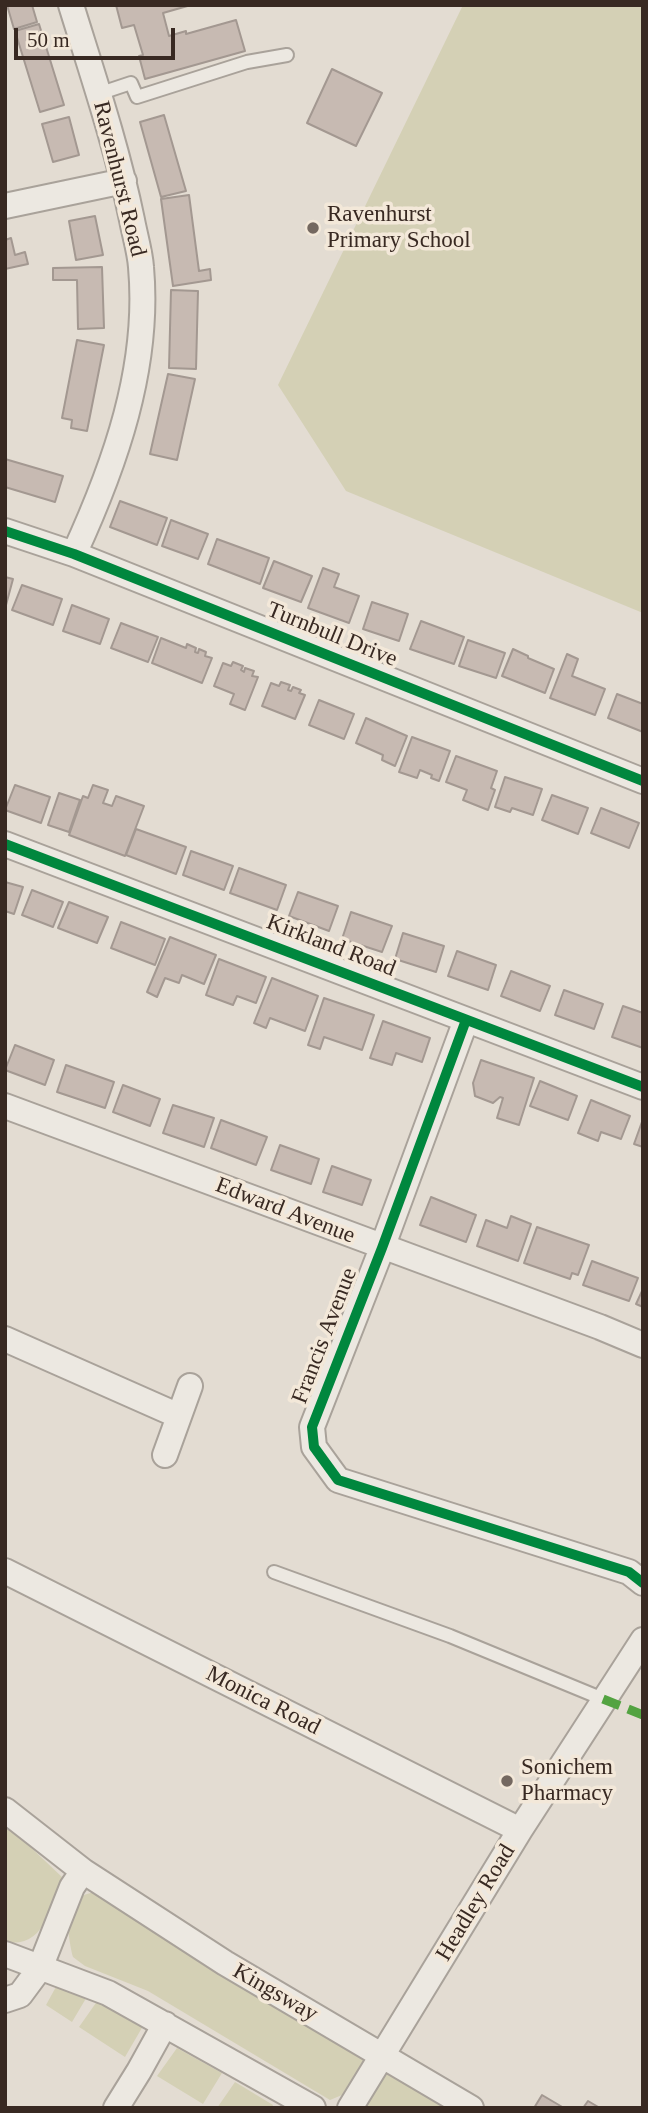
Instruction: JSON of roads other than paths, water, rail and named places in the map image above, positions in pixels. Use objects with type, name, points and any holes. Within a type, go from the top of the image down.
[{"type":"street","name":"Ravenhurst Road","points":[[71,5],[124,181],[141,267],[141,339],[134,385],[100,498],[74,554]]},
{"type":"street","points":[[5,206],[124,181]]},
{"type":"street","name":"Turnbull Drive","points":[[5,531],[74,554],[643,782]]},
{"type":"street","name":"Kirkland Road","points":[[5,844],[643,1087]]},
{"type":"street","name":"Francis Avenue","points":[[466,1020],[382,1248],[312,1427],[314,1447],[338,1480],[629,1573],[643,1583]]},
{"type":"street","name":"Edward Avenue","points":[[5,1106],[643,1345]]},
{"type":"street","points":[[5,1339],[179,1416]]},
{"type":"street","points":[[165,1455],[190,1386]]},
{"type":"street","name":"Monica Road","points":[[5,1571],[520,1830]]},
{"type":"street","points":[[603,1699],[643,1640]]},
{"type":"street","name":"Headley Road","points":[[350,2108],[603,1699]]},
{"type":"street","name":"Kingsway","points":[[5,1810],[83,1871],[225,1963],[471,2108]]},
{"type":"street","points":[[5,2000],[20,1995],[40,1968],[72,1886],[83,1871]]},
{"type":"street","points":[[5,1954],[108,1993],[313,2108]]},
{"type":"street","points":[[116,2108],[165,2024]]},
{"type":"lane","points":[[98,94],[131,83],[137,97],[247,62],[287,55]]},
{"type":"lane","points":[[274,1572],[450,1636],[603,1699]]},
{"type":"place","name":"Ravenhurst Primary School","points":[[313,228]]},
{"type":"place","name":"Sonichem Pharmacy","points":[[507,1781]]}]
